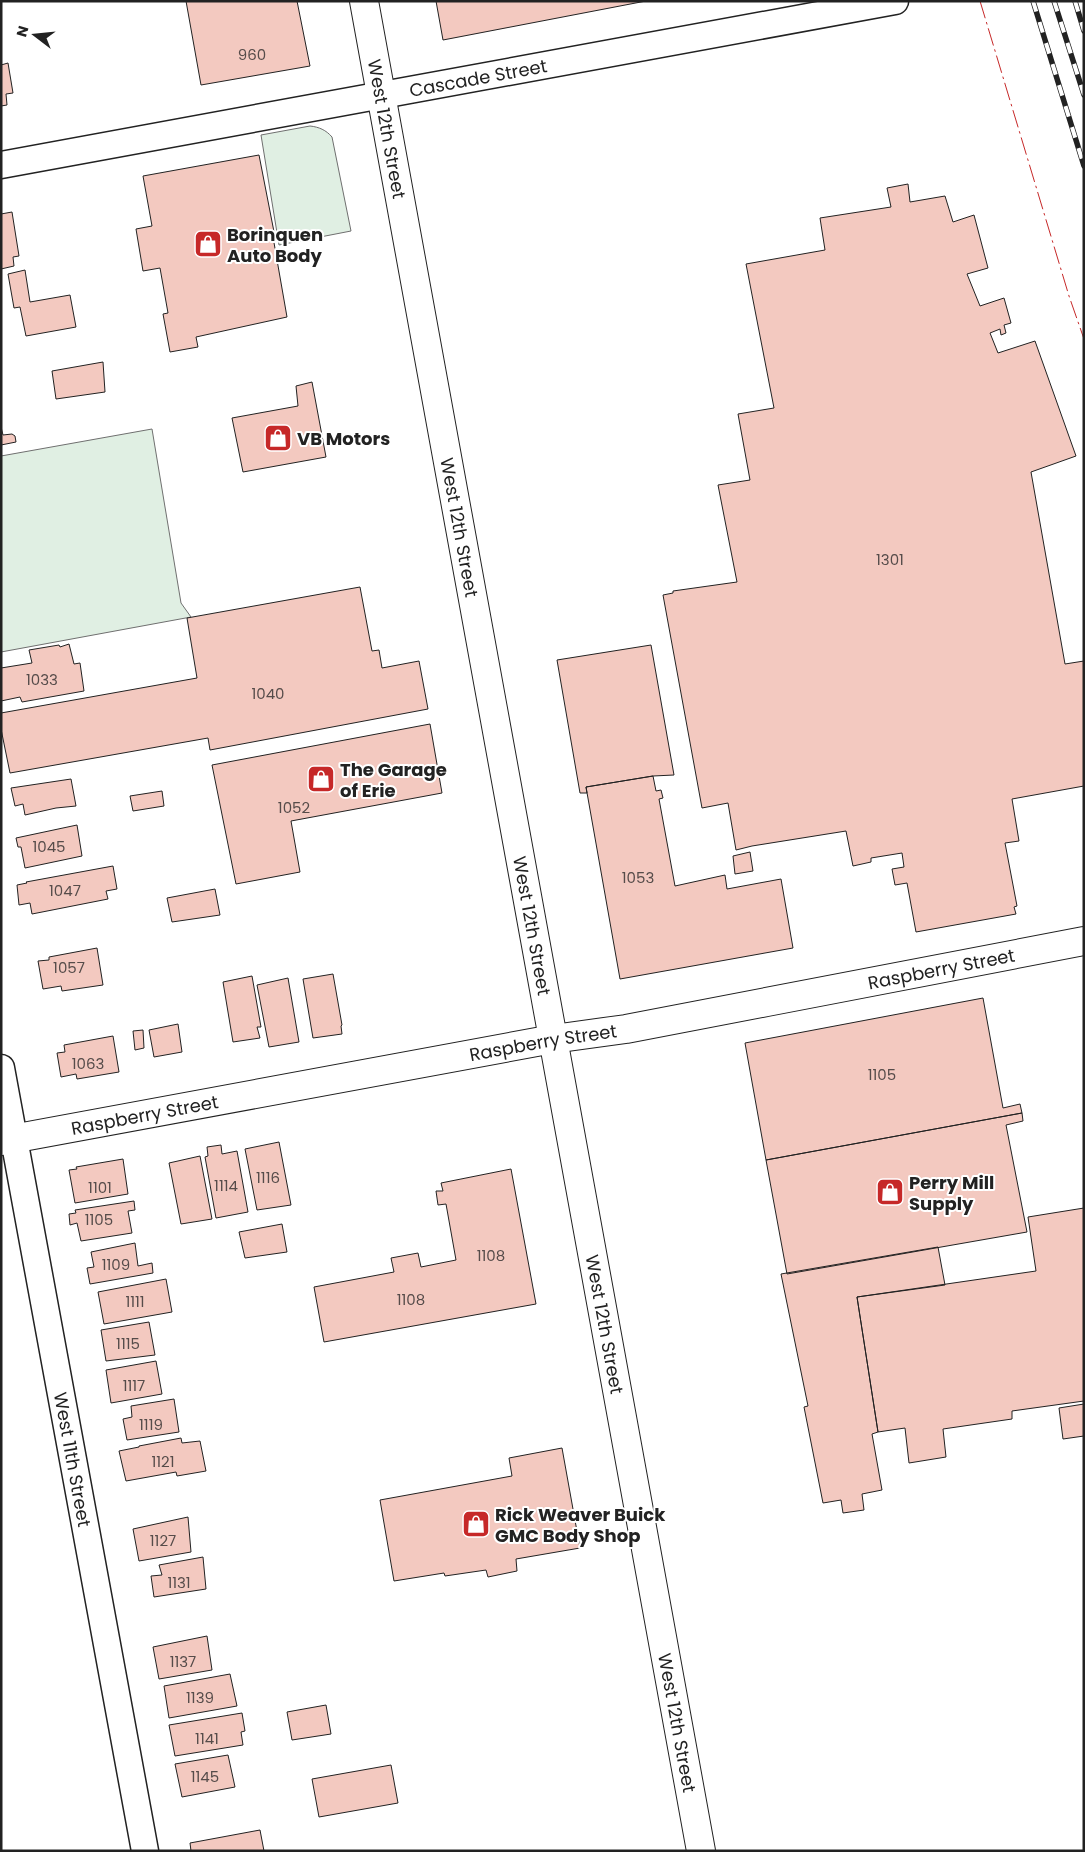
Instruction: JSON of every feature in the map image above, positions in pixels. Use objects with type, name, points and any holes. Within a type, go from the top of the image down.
[{"type":"main road","name":"West 12th Street","points":[[364,1],[701,1851]]},
{"type":"main road","name":"Raspberry Street","points":[[8,1140],[553,1039],[626,1029],[1084,941]]},
{"type":"street","name":"Cascade Street","points":[[1,165],[895,1]]},
{"type":"street","name":"West 11th Street","points":[[1,1068],[8,1140],[145,1851]]},
{"type":"green space","points":[[310,126],[322,129],[332,137],[351,231],[279,245],[261,135]]},
{"type":"green space","points":[[152,429],[181,603],[191,617],[1,652],[1,456]]},
{"type":"building","points":[[186,1],[297,1],[310,66],[201,85]]},
{"type":"building","points":[[436,1],[646,1],[443,40]]},
{"type":"building","points":[[8,63],[13,93],[6,94],[7,105],[1,106],[1,65]]},
{"type":"building","points":[[259,155],[275,237],[273,237],[287,317],[196,337],[198,347],[170,352],[163,314],[168,313],[160,268],[143,271],[136,229],[152,226],[143,176]]},
{"type":"building","points":[[908,184],[910,202],[945,196],[953,222],[974,215],[988,268],[967,274],[980,306],[1004,298],[1011,323],[1004,325],[1006,333],[1001,335],[1000,329],[990,333],[998,353],[1035,341],[1076,456],[1031,472],[1065,664],[1084,661],[1084,786],[1012,799],[1019,841],[1005,843],[1017,906],[1014,907],[1016,914],[916,932],[907,883],[895,885],[892,869],[904,867],[902,853],[871,858],[871,862],[853,866],[846,831],[736,850],[728,803],[702,808],[663,595],[673,593],[673,591],[737,582],[718,485],[750,480],[738,414],[774,408],[746,264],[825,250],[820,218],[891,207],[887,188]]},
{"type":"building","points":[[12,212],[19,256],[13,257],[14,266],[1,269],[1,214]]},
{"type":"building","points":[[25,270],[30,302],[70,295],[76,327],[26,336],[20,307],[14,308],[8,274]]},
{"type":"building","points":[[103,362],[105,392],[56,399],[52,371]]},
{"type":"building","points":[[312,382],[326,457],[243,472],[232,418],[298,406],[296,386]]},
{"type":"building","points":[[1,427],[3,435],[12,434],[15,436],[16,442],[1,445]]},
{"type":"building","points":[[360,587],[372,651],[379,650],[382,668],[419,661],[428,709],[210,750],[208,738],[10,773],[1,729],[1,713],[197,678],[187,618]]},
{"type":"building","points":[[69,644],[74,664],[80,663],[84,691],[22,702],[20,697],[1,701],[1,668],[32,663],[29,650],[59,645],[60,647]]},
{"type":"building","points":[[651,645],[674,775],[653,776],[586,787],[587,793],[580,793],[557,660]]},
{"type":"building","points":[[430,724],[442,793],[291,821],[300,872],[236,884],[212,765]]},
{"type":"building","points":[[653,776],[656,791],[661,790],[663,798],[659,799],[675,886],[725,875],[727,889],[781,879],[793,948],[620,979],[586,787]]},
{"type":"building","points":[[71,779],[76,806],[56,808],[25,815],[23,804],[15,806],[11,788]]},
{"type":"building","points":[[162,791],[164,806],[133,811],[130,796]]},
{"type":"building","points":[[77,825],[82,856],[25,868],[21,847],[18,847],[16,838]]},
{"type":"building","points":[[750,852],[753,871],[735,874],[733,856]]},
{"type":"building","points":[[113,866],[117,889],[106,891],[108,899],[32,914],[30,903],[19,905],[17,885]]},
{"type":"building","points":[[215,889],[220,915],[172,922],[167,898]]},
{"type":"building","points":[[97,948],[103,985],[62,991],[61,986],[43,989],[38,961],[49,960],[49,957]]},
{"type":"building","points":[[333,974],[342,1034],[313,1038],[303,979]]},
{"type":"building","points":[[252,976],[261,1027],[257,1027],[260,1038],[233,1042],[223,982]]},
{"type":"building","points":[[288,978],[299,1042],[269,1047],[257,985]]},
{"type":"building","points":[[983,998],[1003,1108],[1020,1104],[1022,1113],[766,1160],[745,1043]]},
{"type":"building","points":[[178,1024],[182,1052],[154,1057],[149,1030]]},
{"type":"building","points":[[143,1030],[144,1048],[135,1050],[133,1031]]},
{"type":"building","points":[[113,1036],[119,1072],[77,1079],[76,1074],[61,1077],[57,1053],[65,1052],[64,1045]]},
{"type":"building","points":[[1022,1113],[1023,1121],[1006,1125],[1027,1232],[787,1274],[766,1160]]},
{"type":"building","points":[[279,1142],[291,1205],[257,1210],[245,1149]]},
{"type":"building","points":[[221,1145],[222,1154],[237,1151],[248,1212],[216,1218],[205,1157],[208,1156],[207,1147]]},
{"type":"building","points":[[200,1156],[212,1219],[181,1224],[169,1163]]},
{"type":"building","points":[[123,1159],[128,1194],[75,1203],[69,1170],[77,1169],[76,1167]]},
{"type":"building","points":[[511,1169],[536,1304],[324,1342],[314,1287],[394,1272],[391,1258],[418,1253],[421,1267],[456,1260],[446,1204],[438,1205],[436,1191],[443,1191],[441,1183]]},
{"type":"building","points":[[134,1201],[135,1210],[128,1211],[132,1233],[81,1241],[77,1223],[70,1225],[69,1214],[76,1213],[75,1210]]},
{"type":"building","points":[[1084,1208],[1084,1401],[1012,1411],[1012,1419],[943,1429],[946,1457],[909,1463],[905,1428],[878,1432],[857,1297],[1036,1271],[1028,1217]]},
{"type":"building","points":[[282,1224],[287,1252],[245,1258],[239,1232]]},
{"type":"building","points":[[135,1243],[138,1266],[152,1263],[153,1273],[90,1284],[87,1268],[94,1267],[91,1252]]},
{"type":"building","points":[[938,1247],[945,1285],[857,1297],[878,1432],[872,1434],[882,1490],[862,1494],[864,1510],[843,1513],[841,1500],[823,1503],[804,1407],[808,1406],[781,1274]]},
{"type":"building","points":[[166,1279],[172,1312],[104,1324],[98,1292]]},
{"type":"building","points":[[149,1322],[155,1355],[106,1361],[101,1330]]},
{"type":"building","points":[[156,1361],[162,1394],[111,1403],[106,1370]]},
{"type":"building","points":[[174,1399],[179,1432],[127,1440],[123,1419],[132,1417],[131,1406]]},
{"type":"building","points":[[1084,1404],[1084,1436],[1063,1439],[1059,1408]]},
{"type":"building","points":[[181,1438],[182,1443],[200,1441],[206,1471],[177,1476],[176,1472],[126,1481],[119,1451]]},
{"type":"building","points":[[562,1448],[580,1548],[516,1559],[517,1571],[488,1577],[486,1570],[445,1576],[444,1573],[394,1581],[380,1500],[512,1476],[509,1458]]},
{"type":"building","points":[[188,1517],[191,1552],[139,1561],[133,1529]]},
{"type":"building","points":[[203,1557],[206,1589],[154,1597],[151,1576],[162,1575],[159,1565]]},
{"type":"building","points":[[207,1636],[212,1670],[159,1679],[153,1647]]},
{"type":"building","points":[[230,1674],[237,1706],[169,1718],[164,1686]]},
{"type":"building","points":[[326,1705],[331,1734],[292,1740],[287,1712]]},
{"type":"building","points":[[242,1713],[245,1731],[241,1732],[243,1745],[175,1756],[169,1725]]},
{"type":"building","points":[[228,1755],[235,1787],[182,1797],[175,1764]]},
{"type":"building","points":[[391,1765],[398,1803],[319,1817],[312,1779]]},
{"type":"building","points":[[260,1830],[264,1851],[191,1851],[190,1843]]},
{"type":"railway","points":[[1033,1],[1084,166]]},
{"type":"railway","points":[[1054,1],[1084,95]]},
{"type":"railway","points":[[1075,1],[1084,31]]},
{"type":"power","points":[[980,1],[1069,296],[1084,339]]},
{"type":"place","name":"Borinquen Auto Body","points":[[208,244]]},
{"type":"place","name":"VB Motors","points":[[278,438]]},
{"type":"place","name":"The Garage of Erie","points":[[321,779]]},
{"type":"place","name":"Perry Mill Supply","points":[[890,1192]]},
{"type":"place","name":"Rick Weaver Buick GMC Body Shop","points":[[476,1524]]}]
